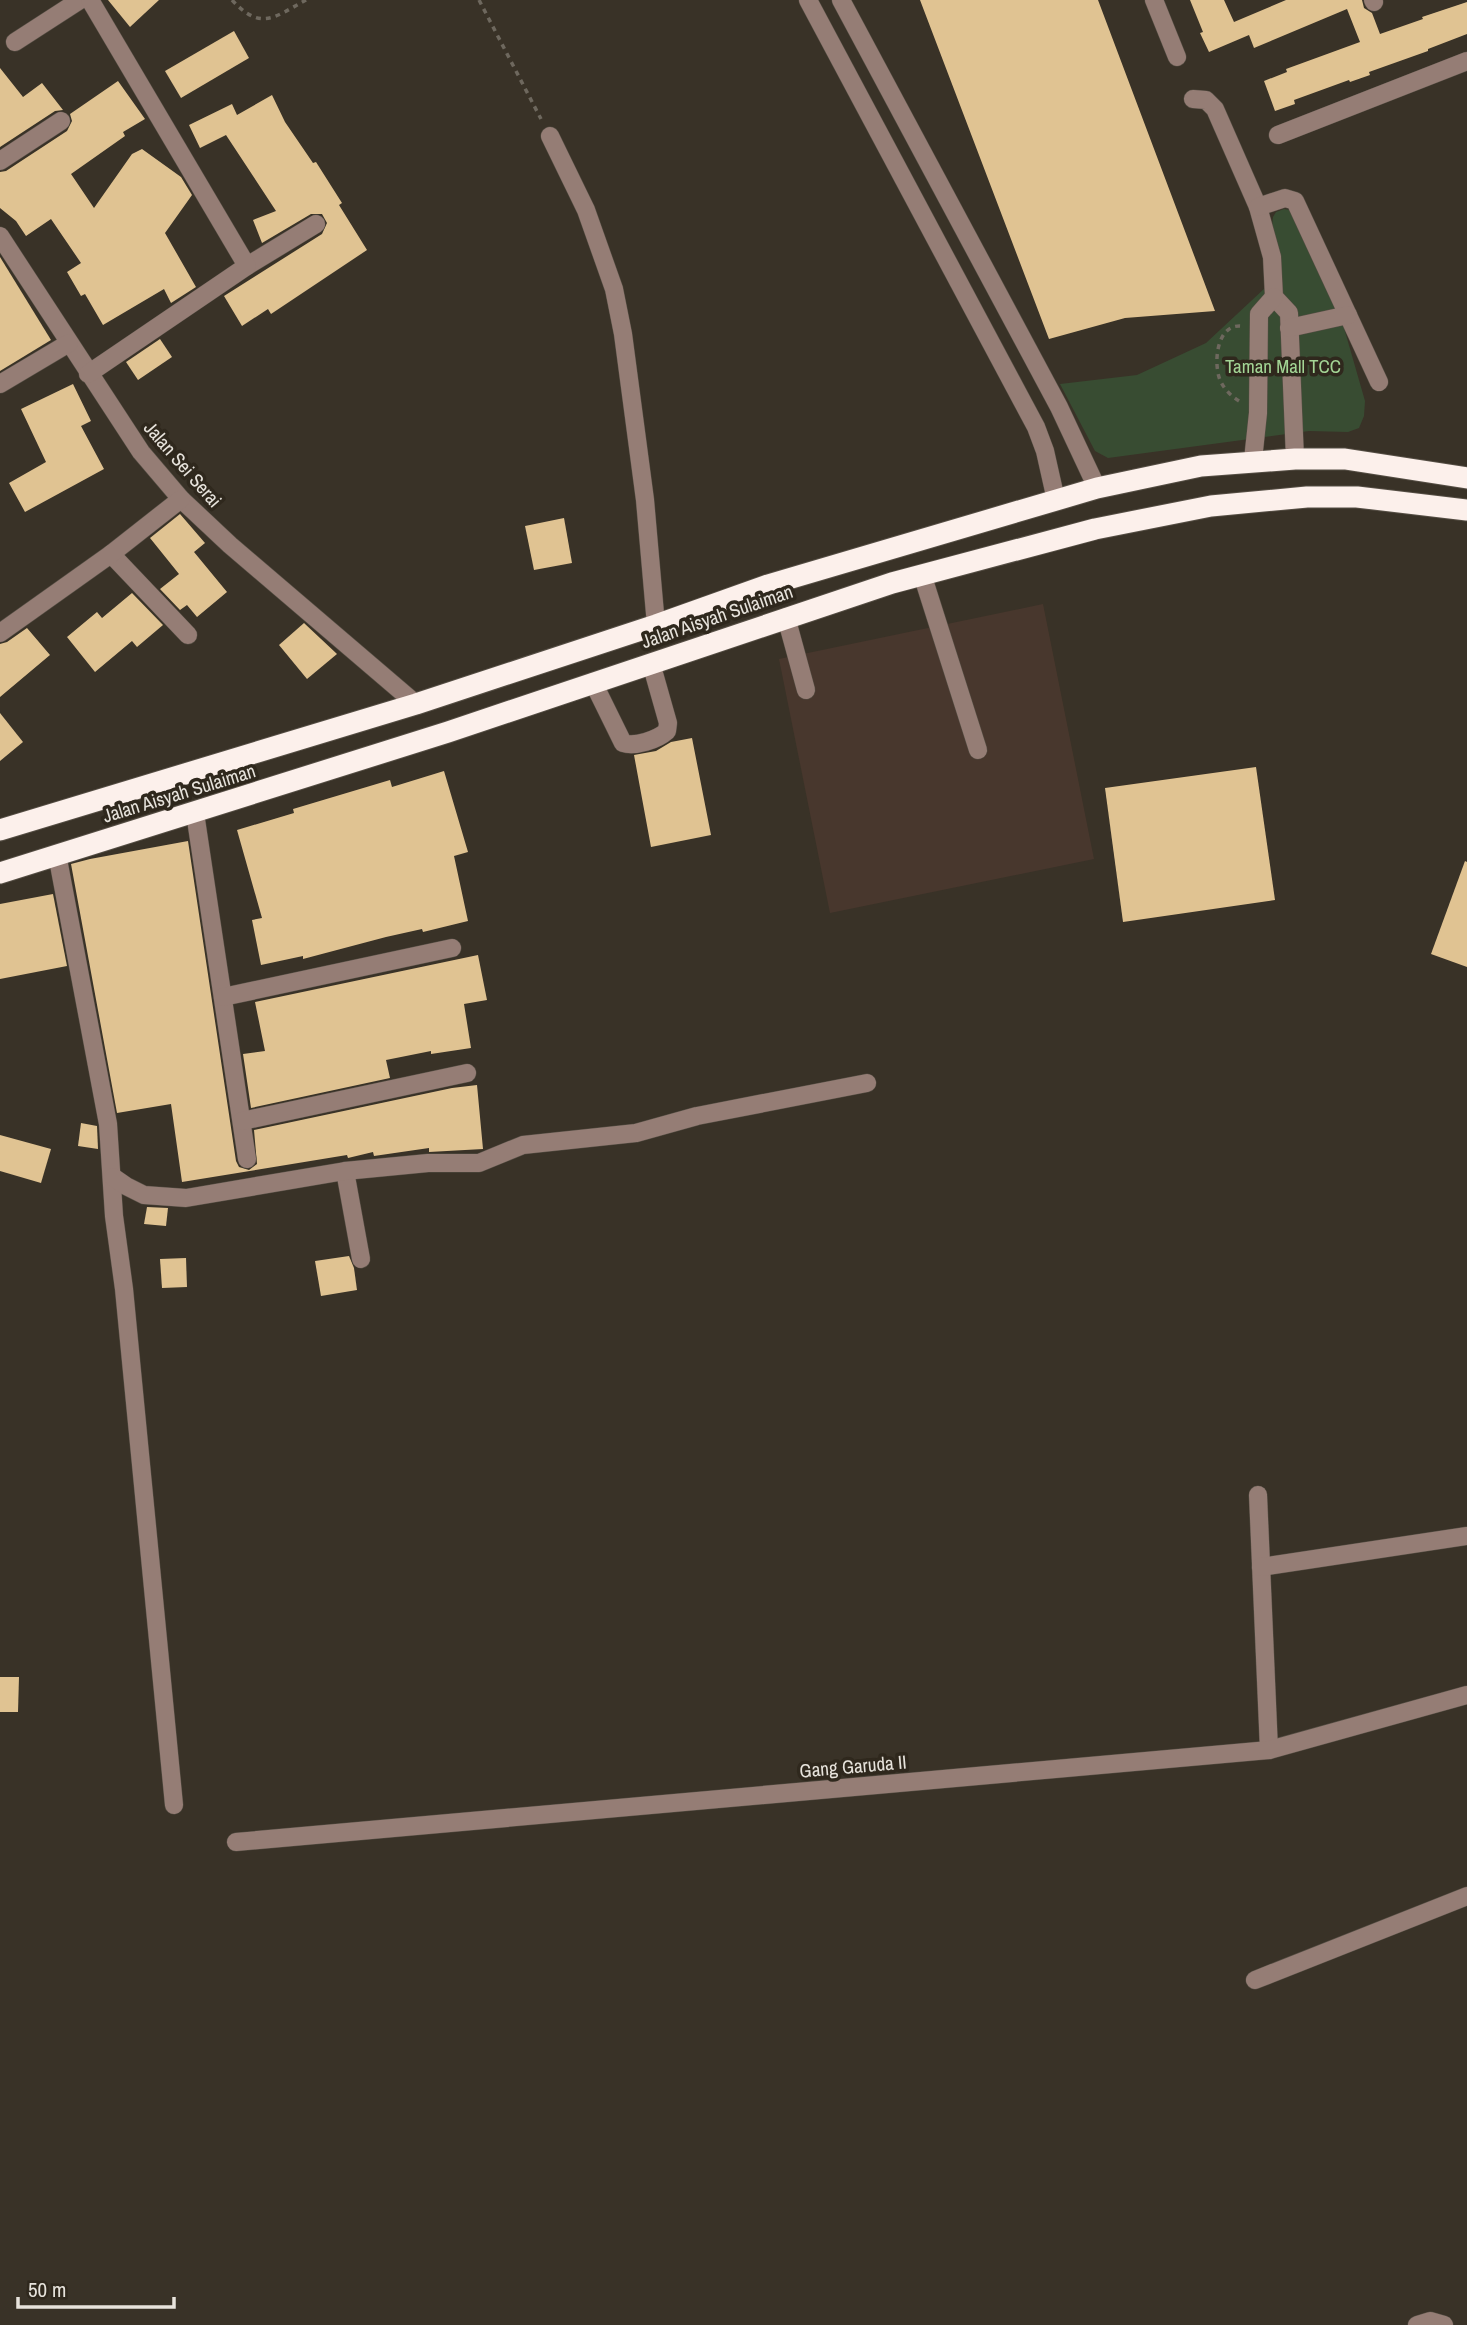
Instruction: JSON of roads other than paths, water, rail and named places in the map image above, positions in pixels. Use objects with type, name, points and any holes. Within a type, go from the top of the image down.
[{"type":"highway","name":"Jalan Aisyah Sulaiman","points":[[0,830],[416,704],[656,625],[768,584],[1097,488],[1201,466],[1253,460],[1345,459],[1467,478]]},
{"type":"highway","name":"Jalan Aisyah Sulaiman","points":[[0,873],[448,732],[892,583],[1154,516],[1261,499],[1357,497],[1467,510]]},
{"type":"highway","points":[[881,552],[892,583]]},
{"type":"street","points":[[15,42],[80,0]]},
{"type":"street","points":[[90,0],[247,265]]},
{"type":"street","points":[[808,0],[1036,426],[1045,450],[1056,500]]},
{"type":"street","points":[[841,0],[1059,407],[1097,488]]},
{"type":"street","points":[[1154,0],[1177,57]]},
{"type":"street","points":[[1278,135],[1467,61]]},
{"type":"street","points":[[1193,99],[1206,100],[1214,109],[1258,207],[1272,257],[1274,297],[1289,313],[1294,459]]},
{"type":"street","points":[[0,161],[61,121]]},
{"type":"street","points":[[550,136],[586,210],[614,289],[623,334],[645,500],[656,625]]},
{"type":"street","points":[[910,189],[936,176]]},
{"type":"street","points":[[1258,207],[1285,198],[1295,201],[1379,382]]},
{"type":"street","points":[[89,373],[247,265],[316,224]]},
{"type":"street","name":"Jalan Sei Serai","points":[[0,236],[141,452],[181,499],[416,704]]},
{"type":"street","points":[[1253,460],[1258,413],[1257,328],[1259,314],[1274,297]]},
{"type":"street","points":[[1289,328],[1348,315]]},
{"type":"street","points":[[0,384],[69,343]]},
{"type":"street","points":[[0,633],[111,554],[181,499]]},
{"type":"street","points":[[111,554],[188,635]]},
{"type":"street","points":[[922,574],[978,750]]},
{"type":"street","points":[[786,617],[806,690]]},
{"type":"street","points":[[593,682],[622,743],[634,744],[661,736],[667,732],[668,723],[651,663]]},
{"type":"street","points":[[195,813],[247,1158]]},
{"type":"street","points":[[57,854],[108,1124],[116,1234],[127,1316],[174,1805]]},
{"type":"street","points":[[223,997],[452,948]]},
{"type":"street","points":[[242,1121],[467,1073]]},
{"type":"street","points":[[113,1177],[135,1192],[186,1198],[345,1171],[428,1163],[479,1163],[523,1145],[636,1133],[697,1116],[867,1083]]},
{"type":"street","points":[[345,1171],[361,1259]]},
{"type":"street","points":[[1258,1495],[1269,1750]]},
{"type":"street","points":[[1261,1567],[1467,1536]]},
{"type":"street","name":"Gang Garuda II","points":[[236,1842],[1269,1750],[1467,1695]]},
{"type":"street","points":[[1255,1980],[1467,1896]]},
{"type":"street","points":[[1417,2325],[1430,2320],[1444,2325]]},
{"type":"park label","name":"Taman Mall TCC","points":[[1283,366]]}]
